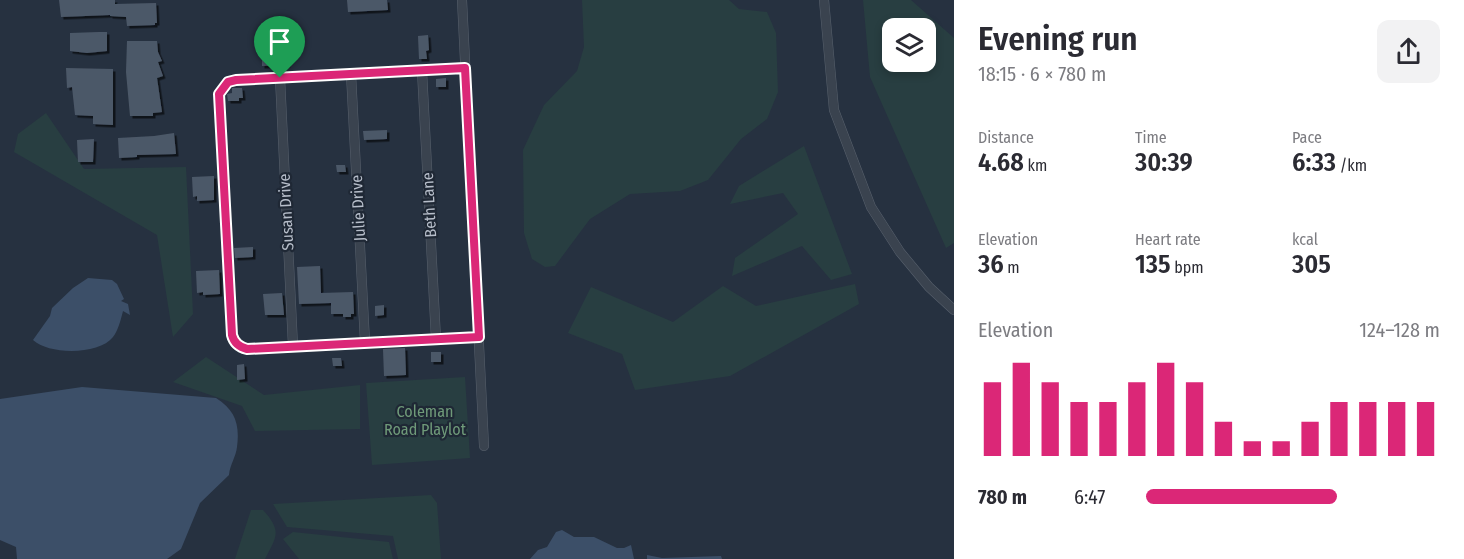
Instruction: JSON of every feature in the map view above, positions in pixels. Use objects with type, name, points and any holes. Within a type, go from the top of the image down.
[{"type":"street","points":[[462,0],[484,446]]},
{"type":"street","points":[[824,0],[834,110],[872,207],[900,252],[929,287],[954,310]]},
{"type":"street","points":[[465,68],[236,80],[228,82],[219,94],[232,335],[238,345],[247,349],[479,337]]},
{"type":"street","name":"Beth Lane","points":[[422,71],[436,339]]},
{"type":"street","name":"Julie Drive","points":[[351,74],[365,342]]},
{"type":"street","name":"Susan Drive","points":[[280,78],[293,346]]},
{"type":"green space","points":[[582,0],[729,0],[739,9],[767,12],[776,33],[778,92],[767,119],[741,139],[708,180],[680,191],[630,194],[590,219],[555,266],[545,267],[532,259],[524,233],[523,150],[544,105],[577,71],[584,47]]},
{"type":"green space","points":[[863,0],[911,0],[931,18],[882,18],[882,72],[936,72],[936,22],[954,38],[954,243],[946,248],[870,77]]},
{"type":"green space","points":[[46,113],[84,169],[186,167],[193,314],[173,337],[157,235],[14,152],[18,134]]},
{"type":"green space","points":[[804,146],[852,274],[831,280],[802,246],[732,276],[735,258],[798,214],[783,193],[730,204],[739,186]]},
{"type":"green space","points":[[855,284],[859,304],[730,376],[635,390],[622,354],[568,333],[591,287],[673,322],[723,286],[756,306]]},
{"type":"green space","points":[[206,357],[264,395],[360,385],[360,429],[255,431],[242,406],[173,382]]},
{"type":"green space","name":"Coleman Road Playlot","points":[[465,377],[470,458],[372,465],[366,383]]},
{"type":"green space","points":[[431,495],[437,503],[441,559],[398,559],[393,536],[287,527],[273,504]]},
{"type":"green space","points":[[251,510],[263,510],[269,517],[275,529],[275,539],[265,559],[235,559]]},
{"type":"green space","points":[[293,532],[389,542],[393,559],[299,559],[283,539]]},
{"type":"water","points":[[88,278],[112,280],[117,284],[124,299],[121,301],[128,304],[130,315],[123,311],[113,337],[97,347],[74,351],[50,348],[33,340],[50,316],[52,308],[73,288]]},
{"type":"water","points":[[82,387],[216,398],[228,407],[235,418],[238,431],[237,447],[229,475],[200,503],[181,549],[167,559],[17,559],[16,547],[0,540],[0,399]]},
{"type":"water","points":[[562,530],[574,537],[594,537],[617,548],[631,545],[634,559],[530,559],[538,550],[547,547],[556,532]]},
{"type":"water","points":[[647,555],[662,558],[721,556],[722,559],[647,559]]},
{"type":"building","points":[[59,0],[115,0],[115,4],[156,3],[157,23],[127,26],[126,17],[110,15],[61,17]]},
{"type":"building","points":[[347,0],[387,0],[388,10],[348,12]]},
{"type":"building","points":[[107,32],[107,51],[87,53],[70,51],[70,33]]},
{"type":"building","points":[[428,35],[427,59],[419,59],[418,36]]},
{"type":"building","points":[[127,41],[157,41],[162,61],[158,62],[163,76],[157,78],[162,112],[153,113],[153,116],[130,116],[126,72]]},
{"type":"building","points":[[287,56],[288,65],[262,66],[262,57]]},
{"type":"building","points":[[66,68],[113,69],[113,125],[93,124],[93,116],[75,115],[72,87],[67,88]]},
{"type":"building","points":[[446,78],[446,87],[436,87],[436,79]]},
{"type":"building","points":[[232,88],[242,88],[243,98],[239,98],[239,101],[228,101],[227,94],[232,93]]},
{"type":"building","points":[[387,130],[387,139],[364,140],[363,131]]},
{"type":"building","points":[[174,133],[176,154],[119,158],[118,138]]},
{"type":"building","points":[[94,139],[93,162],[78,162],[77,140]]},
{"type":"building","points":[[336,165],[345,165],[346,172],[337,172]]},
{"type":"building","points":[[214,176],[214,200],[197,201],[197,196],[193,197],[192,177]]},
{"type":"building","points":[[253,247],[253,257],[235,258],[234,248]]},
{"type":"building","points":[[320,266],[321,293],[353,292],[354,314],[351,314],[351,317],[331,314],[331,303],[299,304],[297,267]]},
{"type":"building","points":[[219,270],[220,294],[197,293],[196,271]]},
{"type":"building","points":[[282,293],[284,315],[265,315],[263,294]]},
{"type":"building","points":[[384,305],[384,315],[375,316],[375,306]]},
{"type":"building","points":[[405,348],[406,375],[384,376],[383,349]]},
{"type":"building","points":[[431,352],[441,352],[441,362],[431,362]]},
{"type":"building","points":[[332,358],[341,358],[342,366],[333,366]]},
{"type":"building","points":[[244,364],[245,379],[237,380],[237,365]]},
{"type":"route","points":[[465,68],[479,337],[247,349],[234,341],[219,94],[228,82],[280,78],[465,68]]}]
